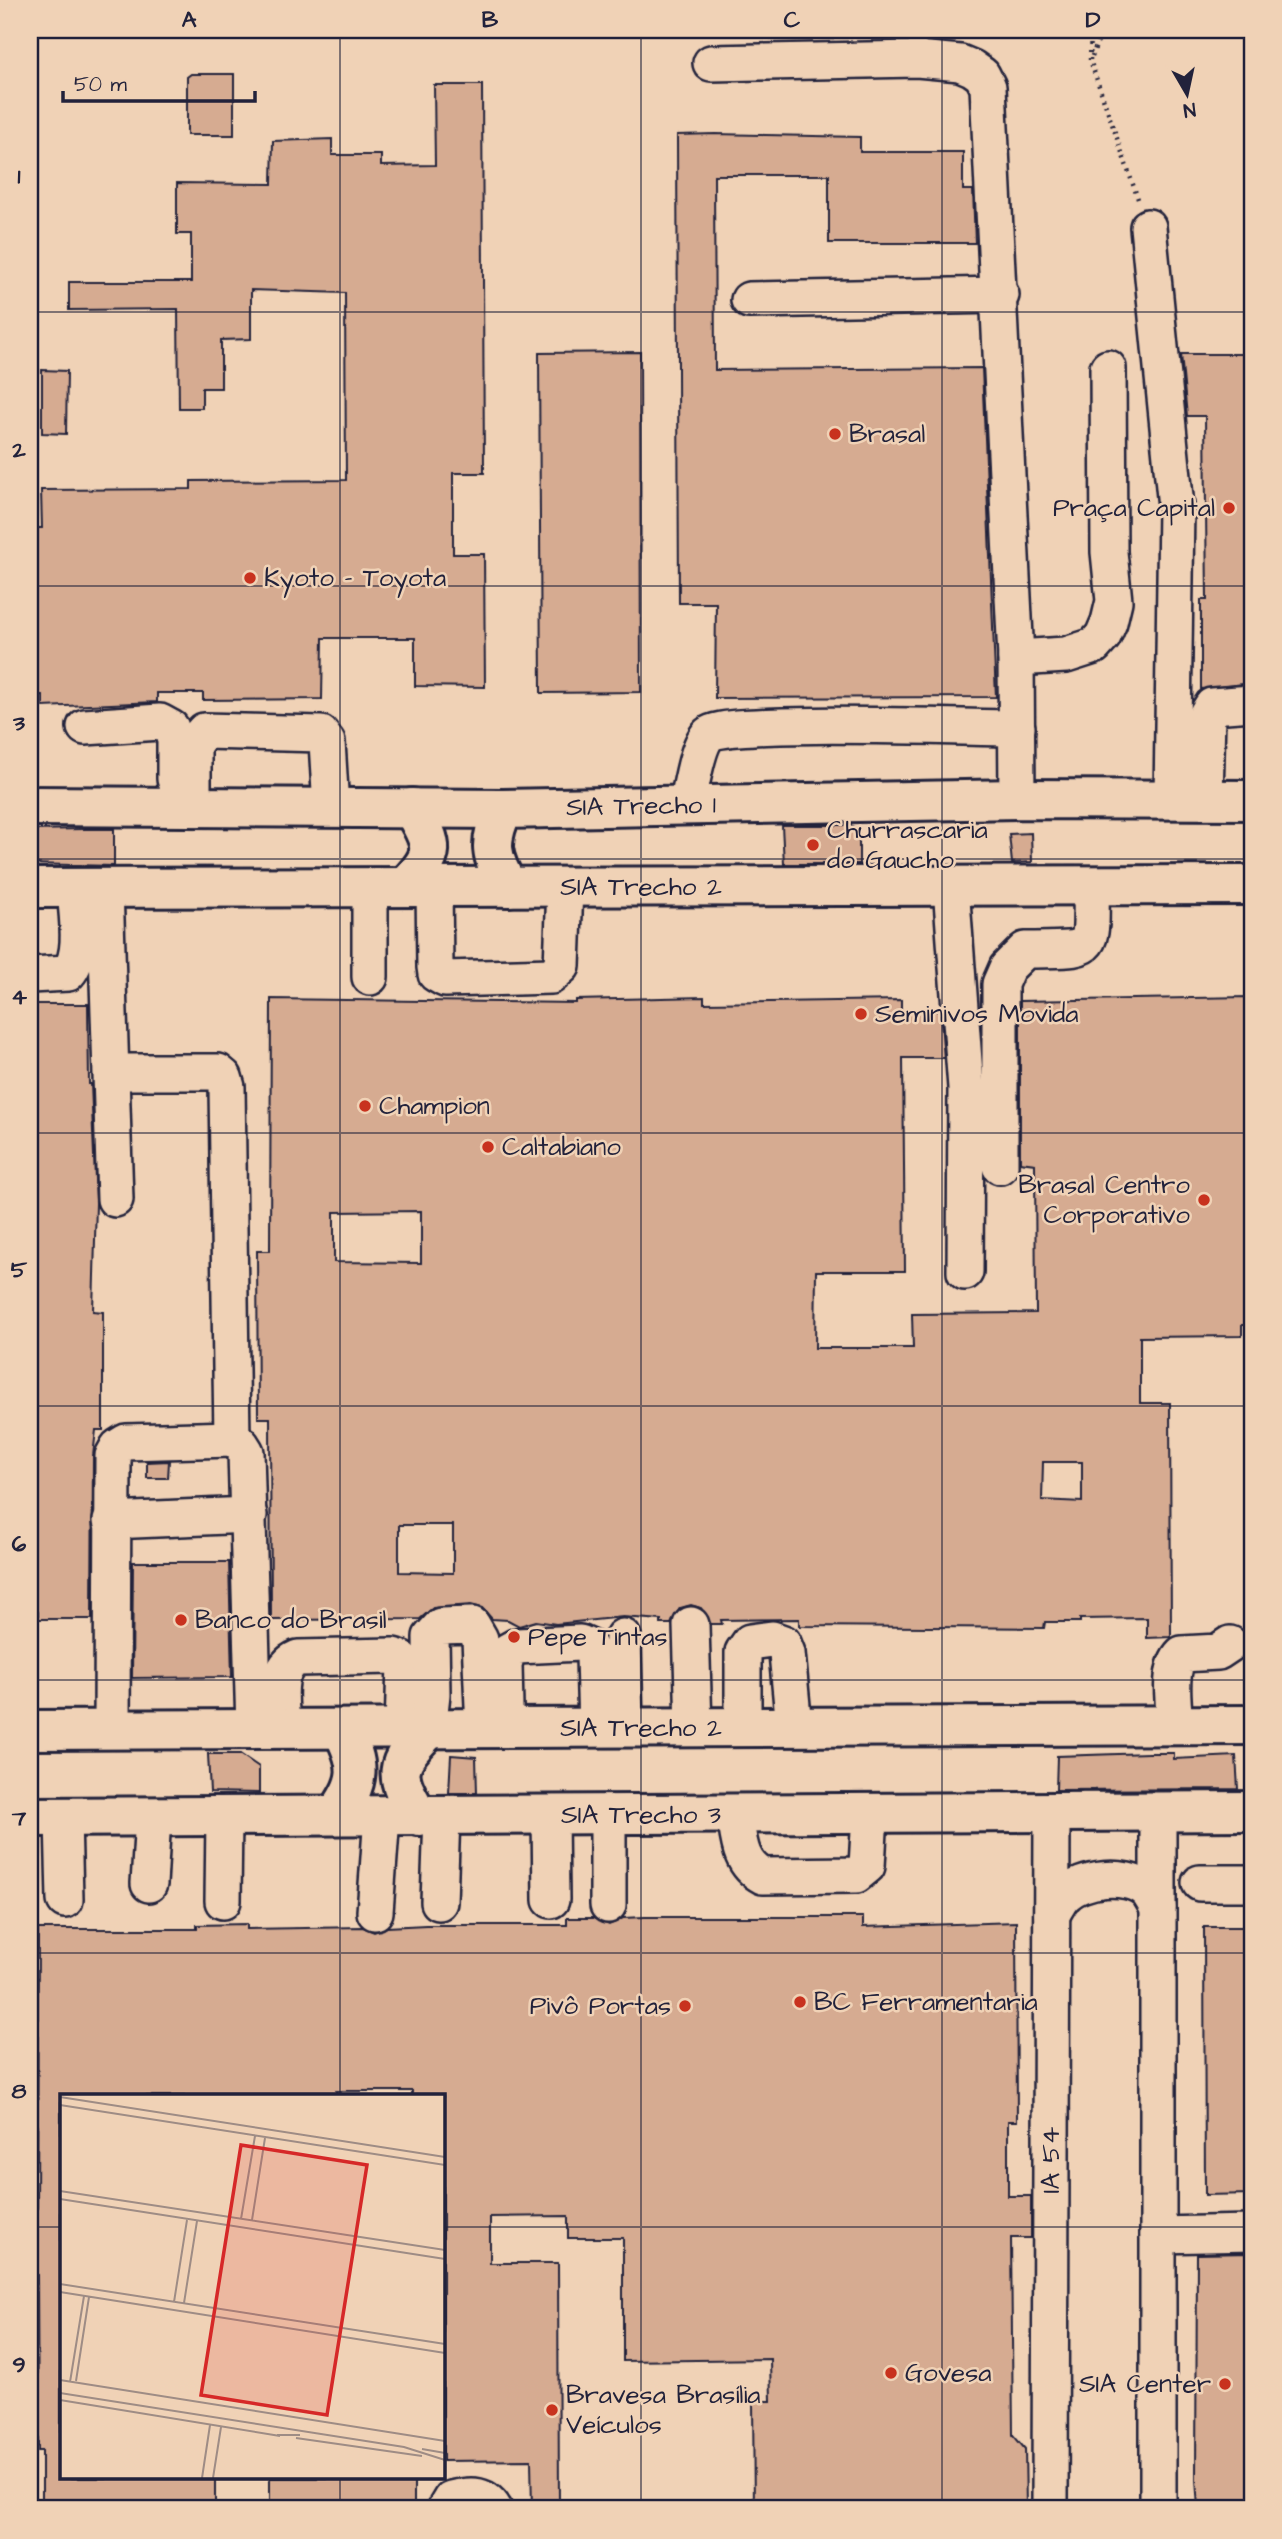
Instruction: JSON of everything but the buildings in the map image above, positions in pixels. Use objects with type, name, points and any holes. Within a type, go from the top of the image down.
[{"type":"main road","name":"SIA Trecho 1","points":[[30,806],[503,809],[1017,799],[1252,800]]},
{"type":"main road","points":[[403,887],[425,866],[430,848],[426,832],[412,808]]},
{"type":"main road","points":[[503,809],[494,829],[492,847],[496,867],[508,887]]},
{"type":"main road","name":"SIA Trecho 2","points":[[30,888],[1252,886]]},
{"type":"main road","name":"SIA Trecho 2","points":[[30,1730],[1252,1725]]},
{"type":"main road","points":[[336,1815],[353,1793],[357,1773],[354,1753],[342,1729]]},
{"type":"main road","points":[[415,1730],[398,1772],[403,1791],[431,1816]]},
{"type":"main road","name":"SIA Trecho 3","points":[[46,1817],[1252,1811]]},
{"type":"street","points":[[711,63],[917,59],[960,63],[982,75],[991,100],[1001,295],[1016,658],[1017,799]]},
{"type":"street","points":[[1147,228],[1176,507],[1189,799]]},
{"type":"street","points":[[749,300],[1001,295]]},
{"type":"street","points":[[1016,658],[1066,654],[1094,646],[1103,636],[1109,622],[1114,601],[1109,552],[1108,368]]},
{"type":"street","points":[[1189,799],[1206,714],[1212,706],[1252,703]]},
{"type":"street","points":[[85,727],[160,722],[171,728],[184,807]]},
{"type":"street","points":[[687,805],[703,742],[716,730],[770,726],[1017,728]]},
{"type":"street","points":[[184,807],[193,744],[204,731],[321,734],[327,742],[331,808]]},
{"type":"street","points":[[1000,1167],[1000,984],[1007,968],[1025,950],[1079,949],[1088,943],[1092,935],[1091,886]]},
{"type":"street","points":[[403,887],[436,974],[445,979],[551,976],[558,972],[562,966],[565,887]]},
{"type":"street","points":[[370,977],[403,887]]},
{"type":"street","points":[[951,887],[966,1088],[965,1272]]},
{"type":"street","points":[[30,975],[68,973],[74,967],[90,888]]},
{"type":"street","points":[[90,888],[112,1072],[115,1199]]},
{"type":"street","points":[[112,1072],[218,1072],[224,1077],[227,1087],[232,1440]]},
{"type":"street","points":[[112,1730],[111,1521],[114,1456],[118,1447],[127,1442],[232,1440],[242,1444],[246,1452],[268,1729]]},
{"type":"street","points":[[111,1521],[249,1515]]},
{"type":"street","points":[[415,1730],[432,1694],[432,1637],[441,1626],[472,1625],[480,1639],[495,1729]]},
{"type":"street","points":[[691,1625],[694,1728]]},
{"type":"street","points":[[610,1728],[623,1637]]},
{"type":"street","points":[[743,1727],[743,1652],[750,1642],[772,1639],[783,1643],[787,1653],[794,1727]]},
{"type":"street","points":[[495,1729],[508,1651],[517,1646],[580,1643],[589,1647],[594,1656],[610,1728]]},
{"type":"street","points":[[1175,1725],[1174,1684],[1178,1659],[1182,1654],[1218,1653],[1230,1644]]},
{"type":"street","points":[[268,1729],[281,1672],[287,1662],[298,1658],[393,1656],[405,1663],[415,1730]]},
{"type":"street","name":"IA 54","points":[[1050,2509],[1052,1811]]},
{"type":"street","points":[[1158,1811],[1158,2509]]},
{"type":"street","points":[[735,1815],[741,1851],[750,1869],[763,1876],[856,1875],[867,1866],[870,1814]]},
{"type":"street","points":[[550,1815],[551,1900]]},
{"type":"street","points":[[608,1815],[608,1905]]},
{"type":"street","points":[[149,1884],[153,1816]]},
{"type":"street","points":[[223,1901],[224,1816]]},
{"type":"street","points":[[375,1912],[382,1816]]},
{"type":"street","points":[[431,1816],[439,1902]]},
{"type":"street","points":[[46,1817],[65,1899]]},
{"type":"street","points":[[1052,1914],[1065,1895],[1083,1884],[1110,1880],[1129,1881],[1146,1889],[1158,1908]]},
{"type":"street","points":[[1200,1883],[1252,1883]]},
{"type":"street","points":[[1158,2235],[1252,2233]]},
{"type":"street","points":[[445,2509],[451,2499],[466,2495],[481,2497],[494,2509]]},
{"type":"path","points":[[1091,30],[1090,60],[1147,228]]},
{"type":"path","points":[[1090,60],[1101,30]]},
{"type":"place","name":"Brasal","points":[[835,434]]},
{"type":"place","name":"Praça Capital","points":[[1229,508]]},
{"type":"place","name":"Kyoto - Toyota","points":[[250,578]]},
{"type":"place","name":"Churrascaria do Gaucho","points":[[813,845]]},
{"type":"place","name":"Seminivos Movida","points":[[861,1014]]},
{"type":"place","name":"Champion","points":[[365,1106]]},
{"type":"place","name":"Caltabiano","points":[[488,1147]]},
{"type":"place","name":"Brasal Centro Corporativo","points":[[1204,1200]]},
{"type":"place","name":"Banco do Brasil","points":[[181,1620]]},
{"type":"place","name":"Pepe Tintas","points":[[514,1637]]},
{"type":"place","name":"BC Ferramentaria","points":[[800,2002]]},
{"type":"place","name":"Pivô Portas","points":[[685,2006]]},
{"type":"place","name":"Govesa","points":[[891,2373]]},
{"type":"place","name":"SIA Center","points":[[1225,2384]]},
{"type":"place","name":"Bravesa Brasília Veículos","points":[[552,2410]]}]
